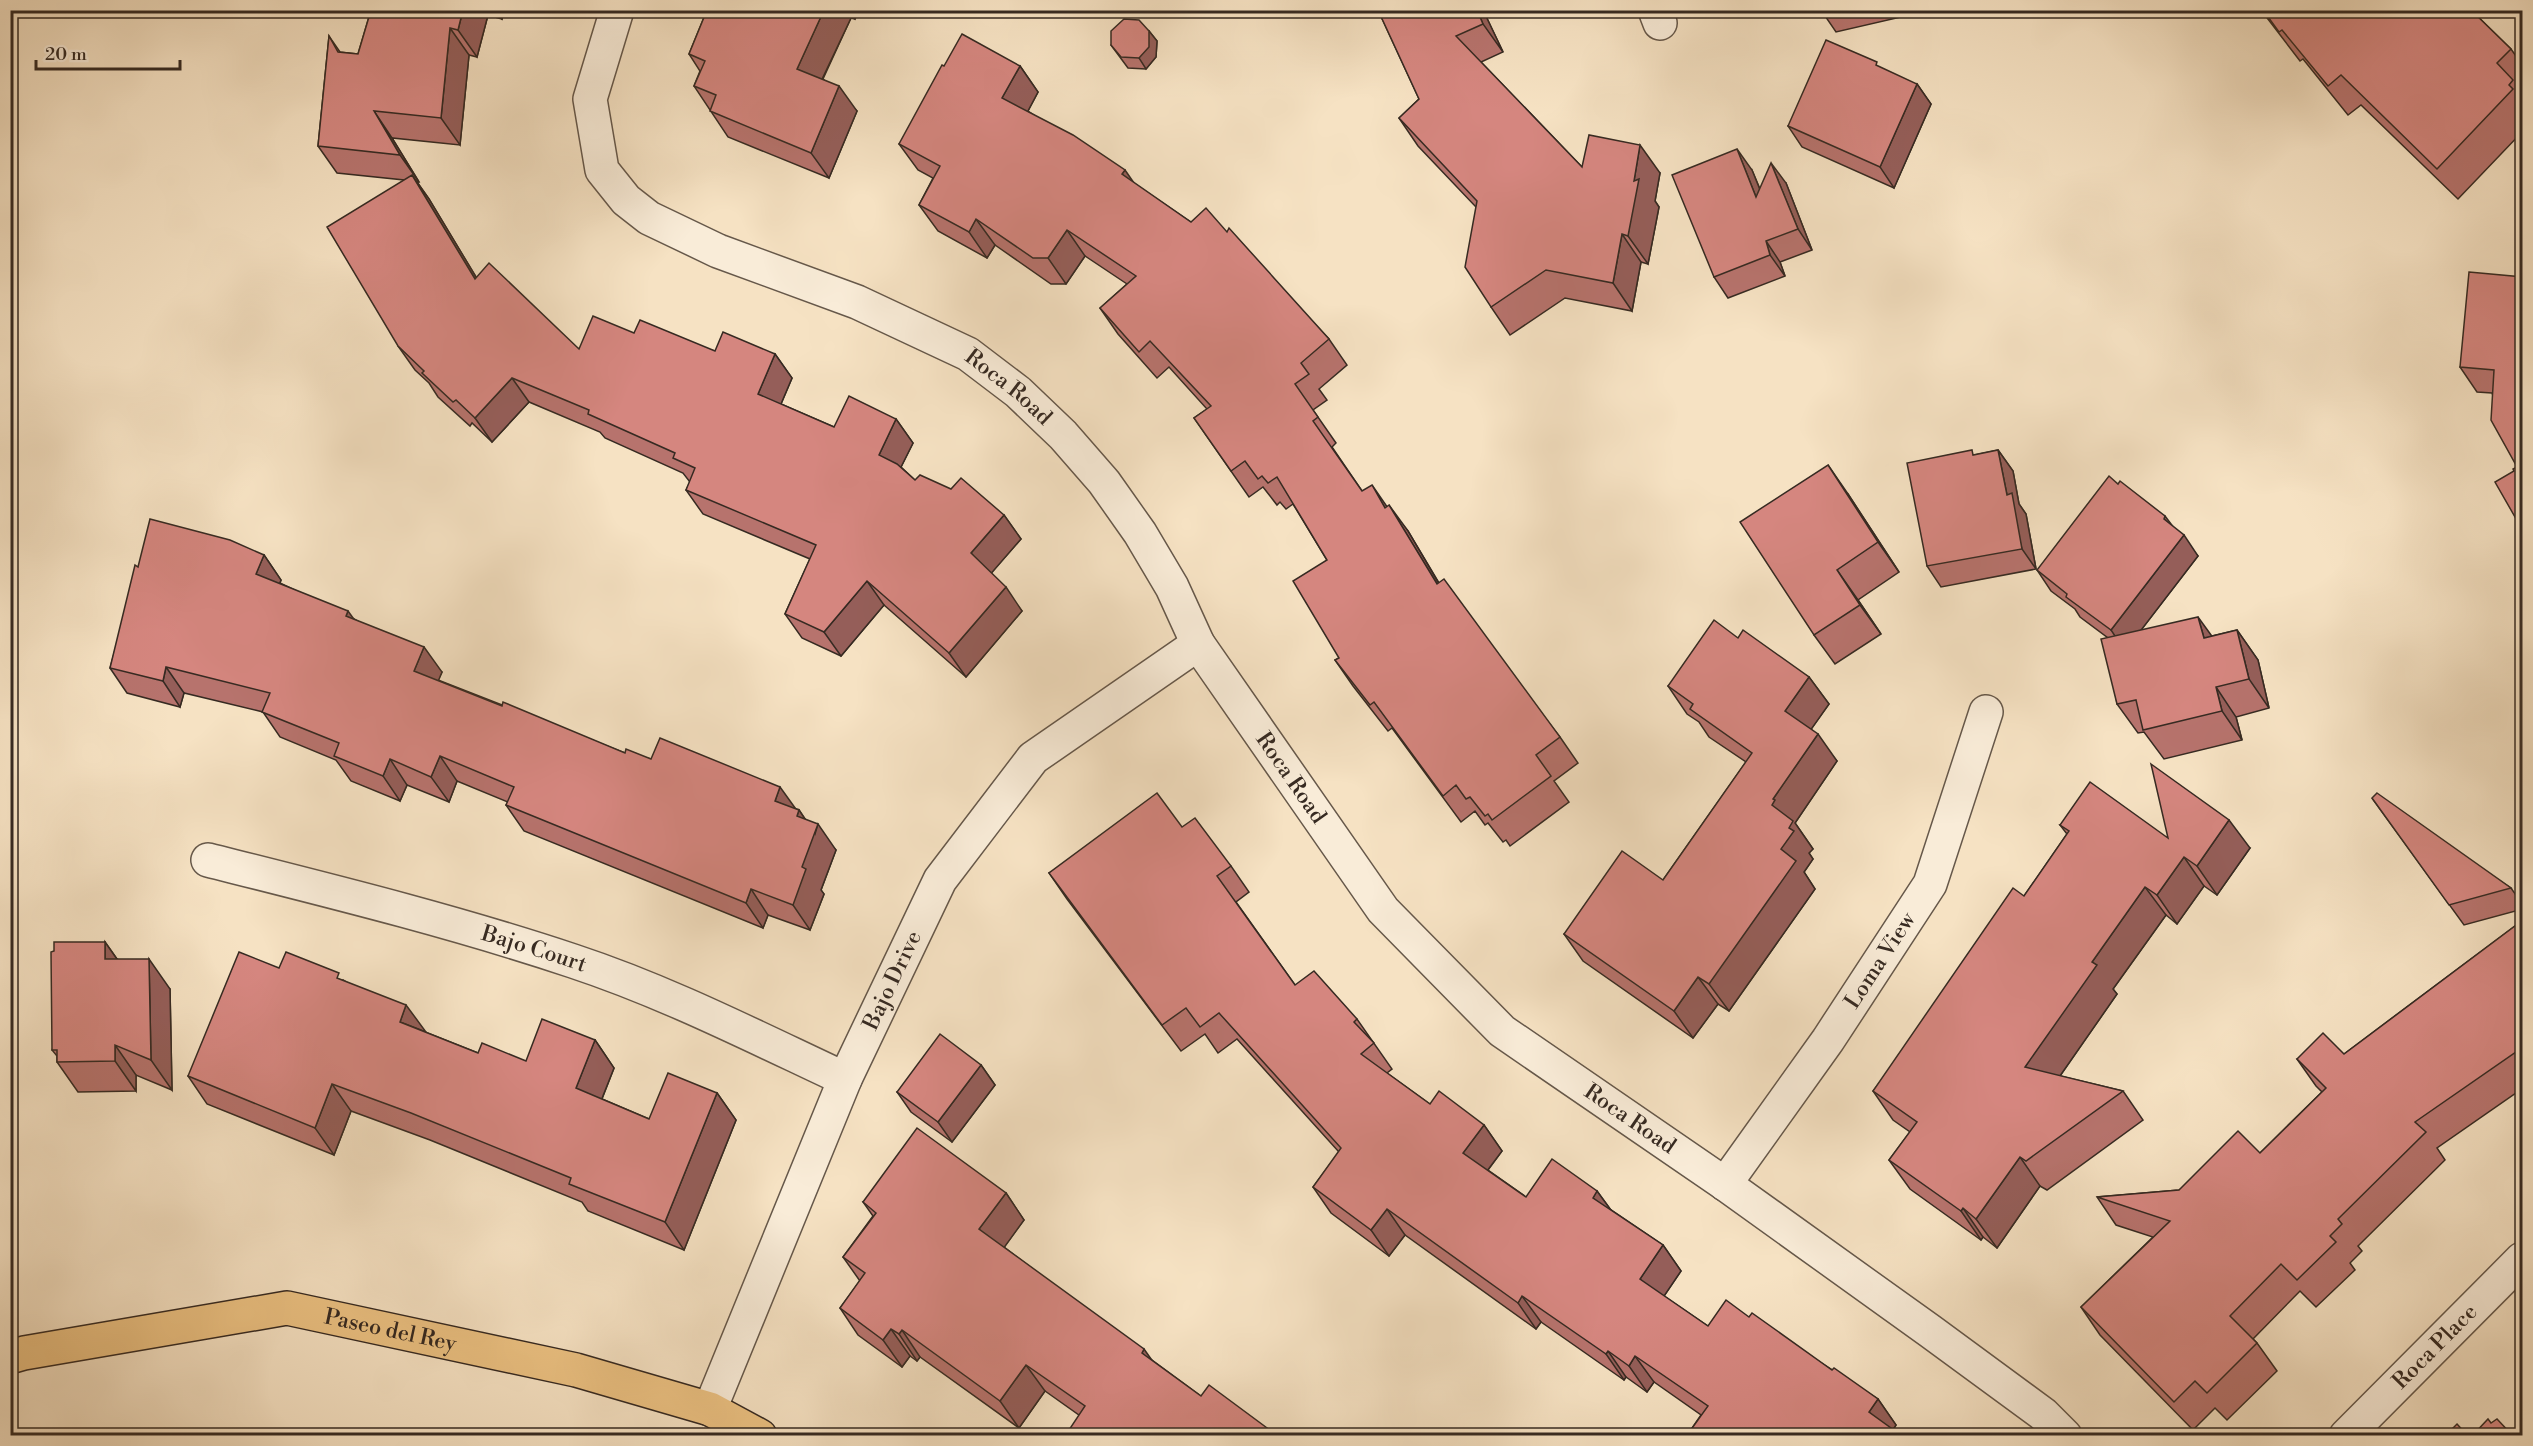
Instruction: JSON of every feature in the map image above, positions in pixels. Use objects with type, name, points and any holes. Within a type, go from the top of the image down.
[{"type":"main road","name":"Paseo del Rey","points":[[10,1357],[287,1308],[576,1370],[710,1408],[760,1436]]},
{"type":"street","name":"Roca Road","points":[[617,10],[590,99],[602,170],[626,200],[649,218],[718,250],[857,302],[968,354],[1017,392],[1063,435],[1104,482],[1140,533],[1172,587],[1198,644],[1383,909],[1502,1031],[1725,1184],[2043,1414],[2065,1436]]},
{"type":"street","name":"Bajo Drive","points":[[710,1408],[844,1078],[940,880],[1033,758],[1198,644]]},
{"type":"street","name":"Loma View","points":[[1725,1184],[1828,1040],[1930,884],[1986,712]]},
{"type":"street","name":"Bajo Court","points":[[208,860],[438,920],[574,961],[699,1010],[844,1078]]},
{"type":"street","name":"Roca Place","points":[[2346,1436],[2523,1259]]},
{"type":"building","points":[[371,10],[463,10],[458,30],[450,28],[441,118],[374,111],[400,155],[318,146],[329,36],[338,52],[358,54]]},
{"type":"building","points":[[707,10],[824,10],[797,69],[839,86],[811,153],[710,111],[716,95],[694,86],[705,61],[689,54]]},
{"type":"building","points":[[1378,10],[1477,10],[1483,24],[1456,36],[1582,167],[1589,135],[1640,145],[1634,181],[1639,179],[1628,236],[1622,234],[1613,283],[1546,270],[1491,307],[1465,267],[1477,201],[1399,118],[1419,99]]},
{"type":"building","points":[[2263,10],[2471,10],[2511,49],[2497,63],[2513,80],[2509,85],[2513,89],[2437,169],[2341,75],[2328,86],[2282,30],[2279,32]]},
{"type":"building","points":[[1124,19],[1139,20],[1149,31],[1149,47],[1139,58],[1121,57],[1111,45],[1111,31]]},
{"type":"building","points":[[962,34],[1020,66],[1002,98],[1073,135],[1125,170],[1122,174],[1191,222],[1206,208],[1227,232],[1229,228],[1329,339],[1301,363],[1309,374],[1295,384],[1318,417],[1313,421],[1362,491],[1372,485],[1385,508],[1389,505],[1437,584],[1444,579],[1560,737],[1536,755],[1551,776],[1492,820],[1488,814],[1485,816],[1470,797],[1466,799],[1456,785],[1443,796],[1374,702],[1370,705],[1335,660],[1339,658],[1293,581],[1327,560],[1277,477],[1268,483],[1262,476],[1258,479],[1245,461],[1231,471],[1194,418],[1211,406],[1150,341],[1139,352],[1100,308],[1136,276],[1067,230],[1048,258],[1033,258],[976,219],[969,232],[919,205],[940,166],[899,144],[942,65],[944,66]]},
{"type":"building","points":[[1826,40],[1877,62],[1876,65],[1917,84],[1880,167],[1788,126]]},
{"type":"building","points":[[1737,149],[1756,197],[1771,163],[1798,229],[1766,241],[1770,255],[1714,277],[1672,175]]},
{"type":"building","points":[[412,175],[475,279],[489,263],[579,349],[593,316],[634,333],[640,320],[715,351],[723,332],[775,354],[758,394],[834,427],[849,396],[896,419],[879,455],[897,464],[915,480],[920,475],[951,489],[961,478],[1004,515],[971,553],[1006,587],[949,653],[867,581],[824,632],[785,614],[816,545],[686,490],[695,468],[673,458],[675,453],[588,414],[589,410],[512,378],[475,418],[456,400],[453,402],[398,346],[327,227]]},
{"type":"building","points":[[2469,272],[2523,277],[2523,531],[2495,482],[2517,467],[2491,420],[2494,370],[2460,367]]},
{"type":"building","points":[[1972,450],[1973,455],[1998,450],[2007,495],[2012,493],[2022,549],[1927,566],[1907,463]]},
{"type":"building","points":[[1828,465],[1878,542],[1837,570],[1860,605],[1814,635],[1740,522]]},
{"type":"building","points":[[2109,476],[2118,484],[2120,481],[2165,516],[2164,519],[2184,535],[2111,630],[2066,597],[2067,594],[2037,570]]},
{"type":"building","points":[[150,519],[230,540],[264,555],[256,574],[348,611],[346,616],[424,647],[414,671],[502,706],[503,702],[625,753],[626,749],[651,759],[660,738],[780,787],[775,801],[799,810],[797,816],[818,824],[802,867],[806,869],[793,905],[751,889],[746,903],[506,805],[514,787],[440,756],[431,777],[390,759],[383,776],[334,756],[339,743],[262,712],[270,693],[166,667],[163,681],[110,668],[135,565],[138,567]]},
{"type":"building","points":[[2198,617],[2204,638],[2237,630],[2249,679],[2216,687],[2222,711],[2143,730],[2136,700],[2117,704],[2101,639]]},
{"type":"building","points":[[1714,620],[1738,638],[1743,630],[1809,677],[1785,711],[1818,734],[1773,799],[1775,800],[1772,805],[1793,821],[1789,828],[1794,831],[1781,849],[1796,861],[1709,984],[1698,977],[1674,1011],[1564,934],[1622,851],[1663,880],[1752,753],[1690,709],[1693,704],[1668,686]]},
{"type":"building","points":[[2151,764],[2229,820],[2197,866],[2184,857],[2157,895],[2145,887],[2092,962],[2097,965],[2025,1067],[2123,1091],[2026,1161],[2020,1157],[1976,1219],[1963,1208],[1961,1211],[1889,1160],[1917,1122],[1873,1091],[2013,888],[2024,896],[2069,831],[2060,825],[2090,782],[2168,838]]},
{"type":"building","points":[[1157,793],[1182,827],[1195,818],[1231,866],[1217,876],[1295,985],[1314,971],[1357,1019],[1354,1022],[1374,1043],[1361,1054],[1430,1104],[1439,1091],[1484,1125],[1463,1153],[1526,1197],[1552,1159],[1597,1191],[1593,1198],[1663,1245],[1640,1279],[1708,1326],[1726,1300],[1749,1317],[1752,1313],[1832,1370],[1834,1368],[1878,1399],[1869,1412],[1902,1436],[1696,1436],[1690,1431],[1708,1406],[1635,1356],[1629,1366],[1608,1351],[1606,1354],[1522,1296],[1518,1303],[1387,1209],[1371,1230],[1313,1187],[1341,1148],[1219,1013],[1200,1027],[1186,1008],[1162,1025],[1049,873]]},
{"type":"building","points":[[2377,793],[2511,888],[2449,905],[2372,798]]},
{"type":"building","points":[[2523,920],[2523,1047],[2415,1122],[2426,1132],[2338,1219],[2342,1224],[2330,1236],[2336,1242],[2297,1280],[2281,1264],[2230,1316],[2257,1343],[2207,1393],[2195,1381],[2174,1402],[2081,1307],[2170,1221],[2097,1197],[2179,1190],[2238,1131],[2260,1153],[2326,1088],[2297,1059],[2323,1033],[2344,1054]]},
{"type":"building","points":[[54,942],[105,942],[105,959],[149,959],[151,1060],[115,1045],[115,1061],[57,1062],[57,1050],[52,1050],[51,952],[54,951]]},
{"type":"building","points":[[239,952],[279,968],[286,952],[339,973],[337,978],[406,1005],[400,1022],[478,1053],[482,1043],[526,1061],[542,1019],[595,1040],[576,1088],[649,1119],[668,1073],[717,1093],[665,1222],[569,1184],[571,1178],[411,1113],[332,1084],[315,1128],[188,1076]]},
{"type":"building","points":[[940,1034],[981,1065],[938,1122],[897,1092]]},
{"type":"building","points":[[917,1128],[1006,1193],[979,1229],[1144,1349],[1142,1353],[1201,1396],[1209,1385],[1278,1436],[1065,1436],[1085,1406],[1026,1365],[1000,1401],[902,1330],[899,1334],[891,1329],[883,1340],[840,1308],[865,1273],[843,1257],[876,1213],[863,1202]]},
{"type":"building","points":[[2488,1419],[2491,1423],[2497,1419],[2513,1436],[2472,1436]]},
{"type":"building","points":[[2457,1424],[2468,1436],[2445,1436]]}]
